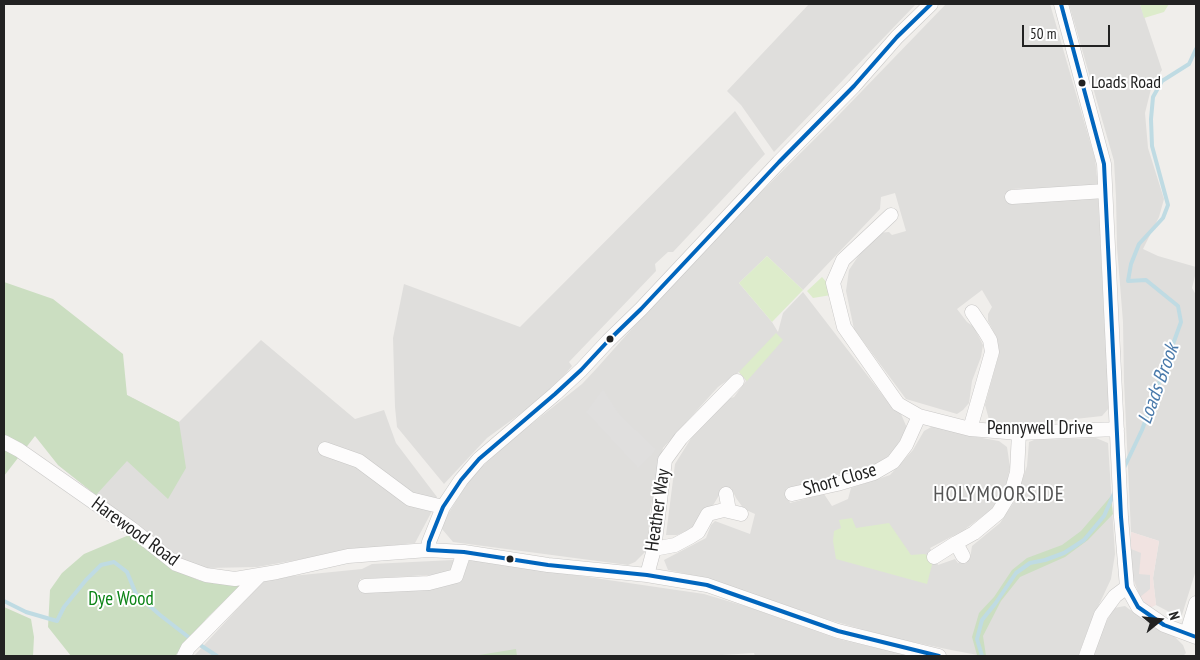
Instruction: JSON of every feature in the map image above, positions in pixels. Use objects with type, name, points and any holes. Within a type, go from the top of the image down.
[{"type":"street","points":[[428,550],[429,542],[443,507],[478,459],[581,370],[642,309],[779,162],[854,86],[897,37],[931,4]]},
{"type":"street","points":[[1061,4],[1104,164],[1122,523],[1127,586],[1138,607],[1164,625],[1192,635],[1196,603]]},
{"type":"street","points":[[1012,196],[1105,191]]},
{"type":"street","name":"Pennywell Drive","points":[[891,215],[843,260],[833,283],[844,327],[898,404],[919,416],[970,429],[1019,433],[1117,429]]},
{"type":"street","points":[[970,429],[992,352],[990,340],[974,310]]},
{"type":"street","name":"Heather Way","points":[[647,575],[654,549],[665,460],[681,438],[736,381]]},
{"type":"street","name":"Short Close","points":[[792,494],[874,473],[893,462],[906,445],[919,416]]},
{"type":"street","points":[[934,558],[974,533],[998,513],[1012,490],[1017,472],[1019,433]]},
{"type":"street","name":"Harewood Road","points":[[4,442],[132,529],[176,564],[206,575],[235,579],[259,576],[348,556],[428,550],[464,552],[548,565],[647,575],[707,585],[838,631],[939,656]]},
{"type":"street","points":[[325,449],[360,461],[410,499],[443,507]]},
{"type":"street","points":[[654,549],[675,545],[698,532],[708,514],[724,510],[735,512],[726,494]]},
{"type":"street","points":[[956,543],[963,556]]},
{"type":"street","points":[[365,586],[428,583],[456,576],[464,552]]},
{"type":"street","points":[[184,656],[188,648],[199,636],[259,576]]},
{"type":"street","points":[[1086,656],[1101,615],[1114,596],[1127,586]]},
{"type":"shaded area","points":[[809,4],[916,4],[774,152],[741,105],[727,91]]},
{"type":"shaded area","points":[[946,4],[1050,4],[1095,159],[1098,186],[1011,189],[1009,204],[1098,196],[1109,408],[1102,416],[1030,424],[990,423],[985,405],[999,354],[996,336],[988,321],[988,314],[992,307],[982,290],[957,309],[967,322],[974,327],[983,345],[981,357],[972,381],[969,403],[957,414],[906,399],[854,329],[846,291],[849,270],[861,252],[878,233],[889,232],[892,235],[906,231],[895,193],[881,197],[880,209],[803,290],[767,256],[739,283],[772,322],[778,332],[783,313],[803,292],[891,406],[901,414],[907,428],[893,453],[874,465],[786,489],[790,503],[824,494],[832,506],[848,499],[851,488],[890,475],[913,450],[924,431],[935,425],[971,436],[999,441],[1007,447],[1010,467],[1005,490],[991,510],[964,530],[930,548],[938,565],[955,559],[958,563],[970,559],[972,546],[1000,523],[1016,499],[1027,466],[1029,442],[1034,440],[1096,438],[1108,443],[1115,554],[1111,579],[1090,624],[1078,656],[983,656],[889,637],[826,619],[705,578],[668,570],[664,560],[706,538],[711,525],[715,521],[750,534],[755,514],[744,509],[731,488],[721,492],[712,507],[694,528],[677,535],[666,535],[675,464],[695,432],[728,399],[734,397],[746,381],[739,372],[718,387],[663,448],[650,511],[647,550],[635,562],[628,565],[453,542],[442,529],[445,519],[471,477],[510,441],[582,384],[741,212],[833,121]]},
{"type":"shaded area","points":[[1069,4],[1140,4],[1162,70],[1152,85],[1145,113],[1148,148],[1164,199],[1159,217],[1143,249],[1158,256],[1196,267],[1192,288],[1196,295],[1196,570],[1181,618],[1156,605],[1153,578],[1159,541],[1131,532],[1123,322],[1117,247],[1114,161]]},
{"type":"shaded area","points":[[735,111],[765,154],[673,252],[668,252],[655,264],[656,271],[569,362],[572,366],[558,383],[531,406],[487,438],[444,484],[397,427],[393,338],[404,284],[520,327]]},
{"type":"shaded area","points":[[261,340],[355,419],[384,410],[396,443],[437,497],[415,543],[360,549],[257,567],[207,568],[176,559],[58,465],[127,395],[179,422]]},
{"type":"shaded area","points":[[603,389],[619,414],[656,449],[638,468],[586,412]]},
{"type":"shaded area","points":[[1131,532],[1159,541],[1153,578],[1156,605],[1150,608],[1140,597],[1131,572]]},
{"type":"shaded area","points":[[1131,549],[1141,553],[1139,574],[1150,575],[1150,589],[1140,597],[1131,572]]},
{"type":"shaded area","points":[[453,560],[453,569],[445,574],[360,579],[361,591],[460,579],[469,560],[704,594],[748,607],[838,639],[911,656],[755,656],[754,653],[706,656],[194,656],[263,581],[362,569],[372,564]]},
{"type":"shaded area","points":[[1125,606],[1153,627],[1174,636],[1183,645],[1186,653],[1183,656],[1091,656],[1096,640],[1114,608]]},
{"type":"green space","points":[[1140,4],[1169,4],[1164,12],[1144,18]]},
{"type":"green space","points":[[767,256],[803,290],[772,322],[739,283]]},
{"type":"green space","points":[[822,277],[830,286],[831,295],[813,298],[807,291]]},
{"type":"green space","points":[[4,282],[53,299],[123,354],[127,395],[179,422],[186,468],[168,499],[127,461],[96,495],[58,465],[35,436],[4,476]]},
{"type":"green space","points":[[776,333],[783,340],[747,381],[739,372]]},
{"type":"green space","points":[[1111,496],[1113,514],[1088,540],[1065,557],[1020,577],[1001,601],[983,636],[986,656],[977,655],[972,637],[979,613],[994,597],[1012,570],[1027,558],[1062,545],[1081,531]]},
{"type":"green space","points":[[852,518],[856,528],[889,523],[911,555],[924,554],[934,557],[927,584],[836,559],[833,541],[834,531],[841,528],[839,520]]},
{"type":"green space","name":"Dye Wood","points":[[129,535],[172,568],[198,580],[218,584],[242,584],[207,618],[175,656],[71,656],[48,627],[50,590],[62,573],[84,554]]},
{"type":"green space","points":[[4,607],[31,619],[34,637],[33,656],[4,656]]},
{"type":"green space","points":[[516,649],[517,656],[473,656]]},
{"type":"waterway","name":"Loads Brook","points":[[1123,470],[1142,430],[1181,322],[1178,306],[1146,280],[1128,281],[1131,264],[1139,244],[1163,218],[1168,205],[1152,146],[1151,119],[1153,97],[1162,81],[1189,64],[1196,49]]},
{"type":"waterway","name":"Loads Brook","points":[[982,656],[977,639],[982,620],[1016,573],[1030,563],[1064,553],[1084,540],[1104,516],[1115,491]]},
{"type":"waterway","points":[[4,601],[26,612],[57,621],[64,607],[86,580],[101,565],[114,562],[127,572],[136,594],[191,639]]},
{"type":"waterway","points":[[197,643],[217,656]]},
{"type":"transit line","points":[[931,4],[897,37],[854,86],[581,370],[479,459],[461,480],[443,507],[429,542],[428,550],[464,552],[548,565],[647,575],[707,585],[838,631],[939,656]]},
{"type":"transit line","points":[[1061,4],[1104,164],[1121,517],[1127,587],[1138,607],[1164,625],[1196,637]]},
{"type":"place","name":"Loads Road","points":[[1082,83]]},
{"type":"district","name":"HOLYMOORSIDE","points":[[999,495]]}]
